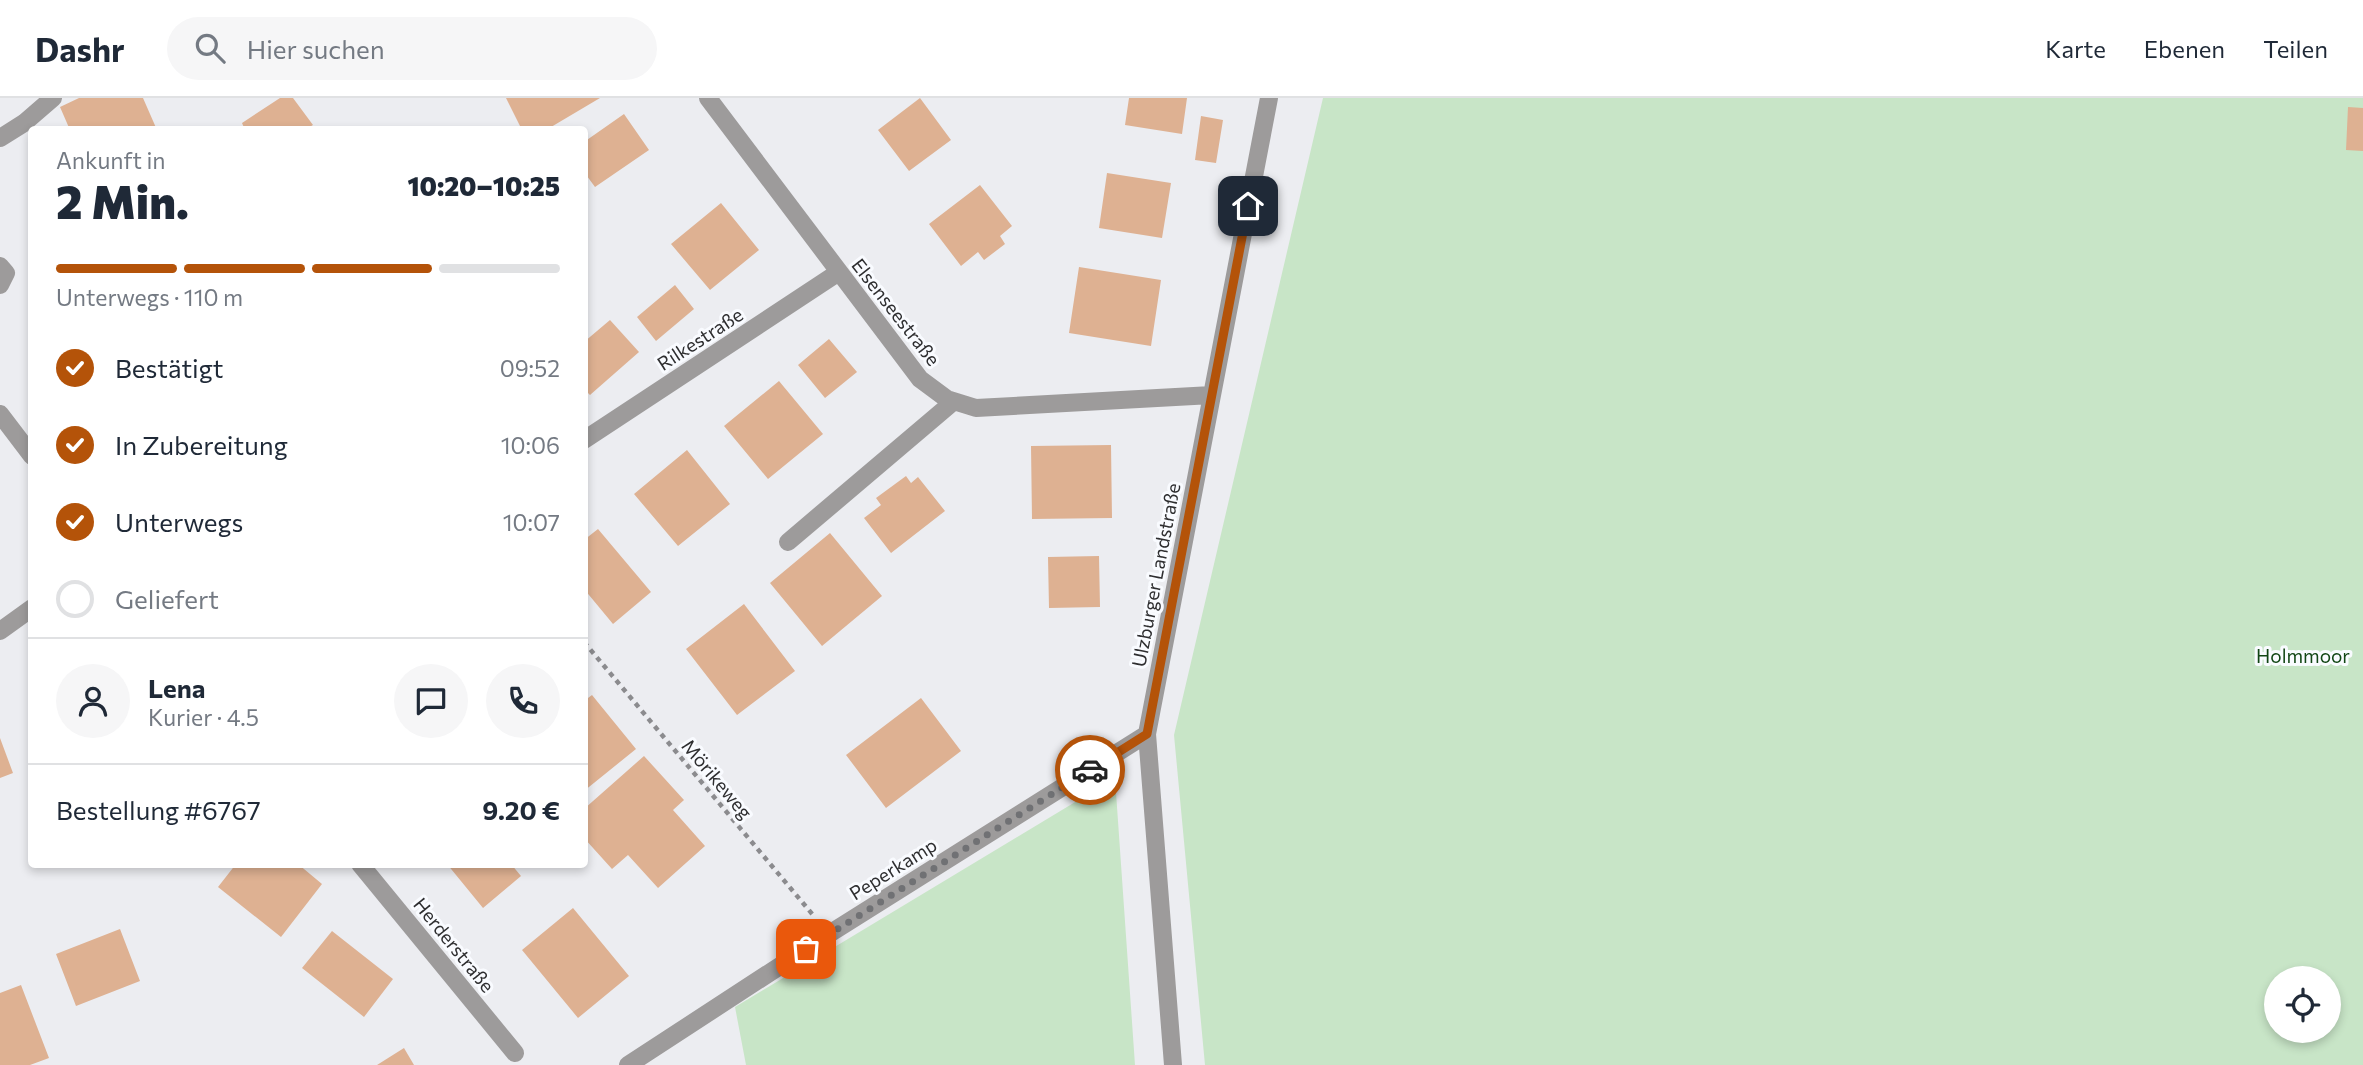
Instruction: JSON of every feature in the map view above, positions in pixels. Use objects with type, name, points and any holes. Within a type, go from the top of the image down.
[{"type":"street","points":[[0,138],[24,123],[53,98]]},
{"type":"street","name":"Elsenseestraße","points":[[708,98],[920,379],[934,391],[953,402],[976,408],[1212,395]]},
{"type":"street","name":"Ulzburger Landstraße","points":[[1173,1065],[1147,734],[1269,98]]},
{"type":"street","points":[[0,266],[6,272],[0,285]]},
{"type":"street","name":"Rilkestraße","points":[[588,437],[839,272]]},
{"type":"street","points":[[788,542],[953,402]]},
{"type":"street","points":[[0,414],[28,451]]},
{"type":"street","points":[[0,631],[28,611]]},
{"type":"street","name":"Peperkamp","points":[[628,1065],[829,934],[1147,734]]},
{"type":"street","name":"Herderstraße","points":[[363,868],[515,1053]]},
{"type":"path","name":"Mörikeweg","points":[[588,647],[829,934]]},
{"type":"green space","name":"Holmmoor","points":[[1323,98],[2363,98],[2363,1065],[1205,1065],[1174,735]]},
{"type":"green space","points":[[1115,778],[1135,1065],[746,1065],[735,1007]]},
{"type":"building","points":[[79,98],[143,98],[155,126],[68,126],[60,107]]},
{"type":"building","points":[[280,98],[293,98],[313,125],[243,126],[242,123]]},
{"type":"building","points":[[506,98],[600,98],[553,126],[520,126]]},
{"type":"building","points":[[920,98],[951,140],[909,171],[878,130]]},
{"type":"building","points":[[1129,98],[1187,98],[1182,134],[1125,125]]},
{"type":"building","points":[[2348,107],[2363,108],[2363,151],[2346,150]]},
{"type":"building","points":[[624,114],[649,150],[595,187],[588,177],[588,139]]},
{"type":"building","points":[[1201,116],[1223,120],[1216,163],[1195,160]]},
{"type":"building","points":[[1107,173],[1171,183],[1162,238],[1099,228]]},
{"type":"building","points":[[980,185],[1012,226],[1000,236],[1005,244],[984,260],[978,252],[961,266],[929,224]]},
{"type":"building","points":[[721,203],[759,250],[710,290],[671,244]]},
{"type":"building","points":[[1079,267],[1161,280],[1151,346],[1069,333]]},
{"type":"building","points":[[675,285],[694,309],[656,341],[637,317]]},
{"type":"building","points":[[610,320],[639,352],[590,395],[588,393],[588,339]]},
{"type":"building","points":[[829,339],[857,372],[825,398],[798,365]]},
{"type":"building","points":[[779,381],[823,434],[768,479],[724,426]]},
{"type":"building","points":[[1111,445],[1112,518],[1032,519],[1031,446]]},
{"type":"building","points":[[687,450],[730,504],[678,546],[634,494]]},
{"type":"building","points":[[906,476],[911,483],[918,477],[945,511],[891,553],[864,518],[881,505],[876,498]]},
{"type":"building","points":[[598,529],[651,592],[613,624],[588,594],[588,537]]},
{"type":"building","points":[[830,533],[882,596],[822,646],[770,583]]},
{"type":"building","points":[[1099,556],[1100,607],[1049,608],[1048,557]]},
{"type":"building","points":[[744,604],[795,671],[737,715],[686,649]]},
{"type":"building","points":[[592,695],[636,749],[588,788],[588,698]]},
{"type":"building","points":[[921,698],[961,751],[886,808],[846,755]]},
{"type":"building","points":[[0,738],[13,773],[0,778]]},
{"type":"building","points":[[644,756],[684,800],[673,810],[705,846],[658,888],[628,855],[612,869],[588,842],[588,805]]},
{"type":"building","points":[[233,868],[303,868],[322,884],[281,937],[218,887]]},
{"type":"building","points":[[450,868],[514,868],[521,876],[483,908]]},
{"type":"building","points":[[573,908],[629,976],[578,1018],[522,950]]},
{"type":"building","points":[[120,929],[140,981],[76,1006],[56,954]]},
{"type":"building","points":[[332,931],[393,979],[364,1017],[302,968]]},
{"type":"building","points":[[21,985],[49,1058],[30,1065],[0,1065],[0,993]]},
{"type":"building","points":[[404,1048],[414,1065],[377,1065]]},
{"type":"way so far","points":[[806,949],[1090,770]]},
{"type":"route","points":[[1090,770],[1147,734],[1248,206]]}]
